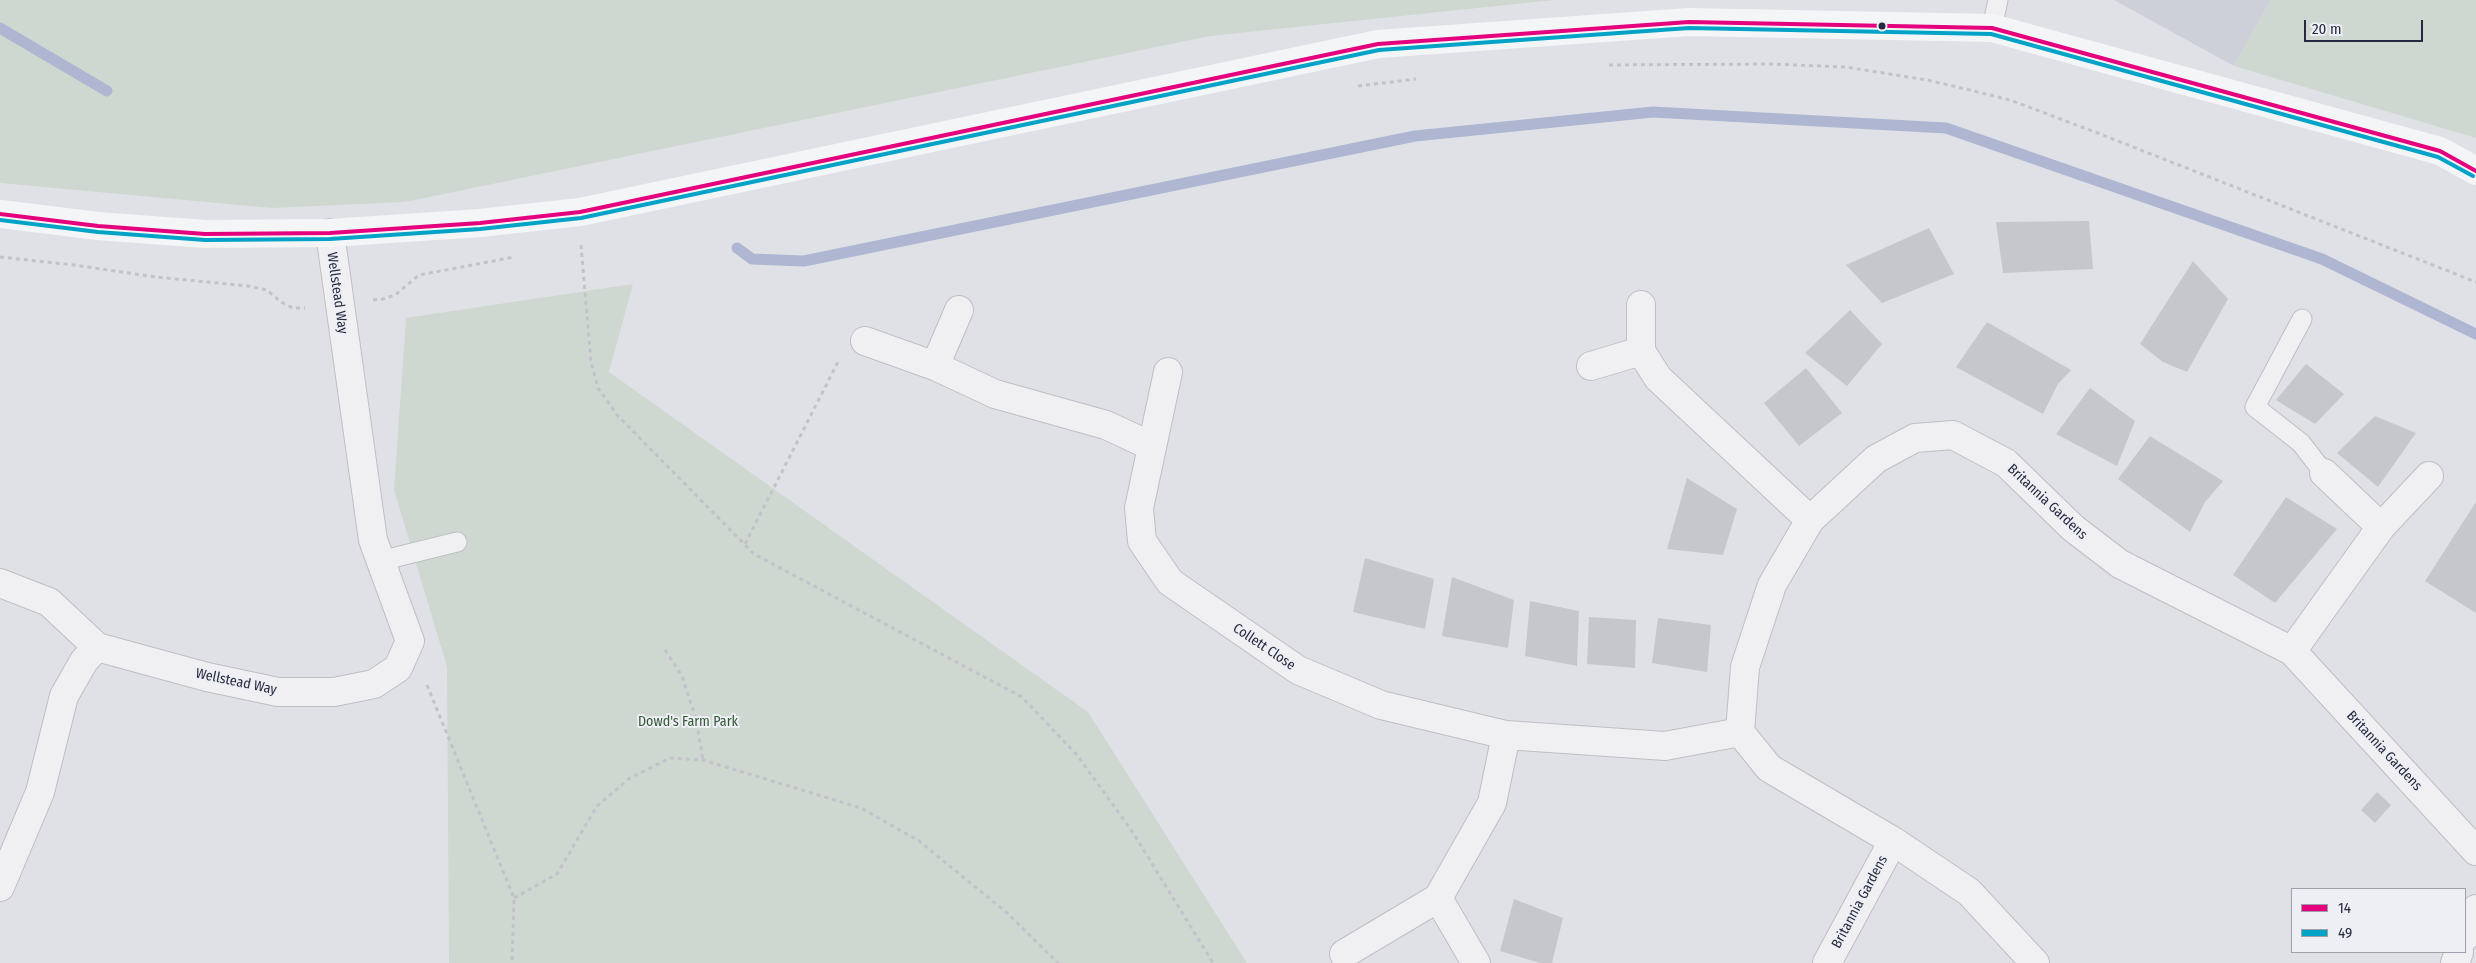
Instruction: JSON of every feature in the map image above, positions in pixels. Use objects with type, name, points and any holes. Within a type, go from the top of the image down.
[{"type":"main road","points":[[0,214],[98,226],[205,234],[330,233],[480,224],[580,212],[1378,44],[1689,22],[1992,28],[2440,151],[2476,172]]},
{"type":"street","name":"Wellstead Way","points":[[97,647],[207,677],[278,692],[334,692],[374,684],[398,668],[410,641],[372,540],[337,301],[330,233]]},
{"type":"street","points":[[1641,305],[1641,351],[1658,378],[1810,520]]},
{"type":"street","points":[[935,366],[959,310]]},
{"type":"street","points":[[865,341],[935,366],[995,394],[1106,426],[1150,446]]},
{"type":"street","points":[[1591,366],[1641,351]]},
{"type":"street","name":"Collett Close","points":[[1168,372],[1150,446],[1139,508],[1142,541],[1170,582],[1298,670],[1381,705],[1506,735],[1592,743],[1665,746],[1740,732]]},
{"type":"street","name":"Britannia Gardens","points":[[2036,963],[1969,892],[1893,841],[1769,768],[1740,732],[1744,667],[1772,585],[1810,520],[1876,459],[1915,438],[1953,435],[2006,463],[2073,528],[2120,564],[2292,651],[2476,851]]},
{"type":"street","points":[[2324,473],[2381,527]]},
{"type":"street","points":[[2292,651],[2381,527],[2429,476]]},
{"type":"street","points":[[0,583],[49,602],[97,647],[84,661],[64,696],[40,792],[0,888]]},
{"type":"street","points":[[1344,954],[1438,898],[1492,803],[1506,735]]},
{"type":"street","name":"Britannia Gardens","points":[[1827,963],[1893,841]]},
{"type":"street","points":[[1438,898],[1476,963]]},
{"type":"street","points":[[2466,934],[2476,909]]},
{"type":"lane","points":[[1992,28],[1998,0]]},
{"type":"lane","points":[[2302,319],[2255,408],[2301,443],[2324,473]]},
{"type":"lane","points":[[380,562],[457,542]]},
{"type":"path","points":[[1605,65],[1759,64],[1846,67],[1927,80],[1970,90],[2010,100],[2095,132],[2476,282]]},
{"type":"path","points":[[1358,86],[1424,78]]},
{"type":"path","points":[[580,212],[591,362],[598,388],[618,416],[754,554],[1022,697],[1077,755],[1132,831],[1214,963]]},
{"type":"path","points":[[573,246],[591,243]]},
{"type":"path","points":[[0,257],[156,277],[248,286],[267,290],[281,302],[293,308],[312,308],[337,301],[383,300],[395,295],[420,275],[522,255]]},
{"type":"path","points":[[745,544],[842,354],[850,346],[865,341]]},
{"type":"path","points":[[410,641],[514,898],[512,963]]},
{"type":"path","points":[[665,650],[682,676],[696,719],[703,760]]},
{"type":"path","points":[[514,898],[557,874],[597,806],[630,778],[670,758],[703,760],[861,808],[919,841],[1006,912],[1058,963]]},
{"type":"shaded area","points":[[2114,0],[2271,0],[2234,66]]},
{"type":"green space","points":[[0,0],[1554,0],[1210,36],[405,202],[272,208],[0,183]]},
{"type":"green space","points":[[2271,0],[2476,0],[2476,138],[2234,66]]},
{"type":"green space","name":"Dowd's Farm Park","points":[[633,284],[609,372],[1088,712],[1247,963],[449,963],[447,667],[394,490],[406,318]]},
{"type":"building","points":[[2089,221],[2093,269],[2003,273],[1996,222]]},
{"type":"building","points":[[1929,228],[1954,274],[1882,303],[1846,265]]},
{"type":"building","points":[[2193,261],[2228,299],[2187,372],[2163,362],[2140,344]]},
{"type":"building","points":[[1850,310],[1882,344],[1847,386],[1805,353]]},
{"type":"building","points":[[1987,322],[2071,370],[2058,384],[2043,414],[1956,367]]},
{"type":"building","points":[[2306,364],[2344,394],[2315,424],[2276,400]]},
{"type":"building","points":[[1806,368],[1842,413],[1799,446],[1764,403]]},
{"type":"building","points":[[2090,388],[2135,421],[2117,466],[2056,434]]},
{"type":"building","points":[[2375,416],[2416,433],[2378,487],[2337,453]]},
{"type":"building","points":[[2150,436],[2223,481],[2205,502],[2190,532],[2118,479]]},
{"type":"building","points":[[1687,478],[1737,509],[1723,555],[1667,549]]},
{"type":"building","points":[[2286,497],[2337,529],[2275,603],[2233,575]]},
{"type":"building","points":[[2476,502],[2476,613],[2425,581]]},
{"type":"building","points":[[1365,558],[1434,579],[1425,629],[1353,612]]},
{"type":"building","points":[[1452,577],[1514,600],[1508,648],[1442,636]]},
{"type":"building","points":[[1530,601],[1579,611],[1577,666],[1525,656]]},
{"type":"building","points":[[1589,617],[1636,620],[1635,668],[1587,664]]},
{"type":"building","points":[[1658,618],[1711,625],[1707,672],[1652,663]]},
{"type":"building","points":[[2377,792],[2391,805],[2375,823],[2361,810]]},
{"type":"building","points":[[1514,899],[1563,918],[1552,963],[1540,963],[1500,951]]},
{"type":"waterway","points":[[0,28],[107,91]]},
{"type":"waterway","points":[[737,248],[752,259],[804,261],[1415,136],[1653,112],[1946,128],[2322,259],[2476,334]]},
{"type":"transit line","name":"14","points":[[0,214],[98,226],[205,234],[330,233],[480,223],[580,212],[1378,44],[1689,22],[1992,28],[2440,151],[2476,171]]},
{"type":"transit line","name":"49","points":[[0,220],[98,232],[205,240],[330,239],[480,229],[581,218],[1379,50],[1689,28],[1991,34],[2438,157],[2473,176]]}]
